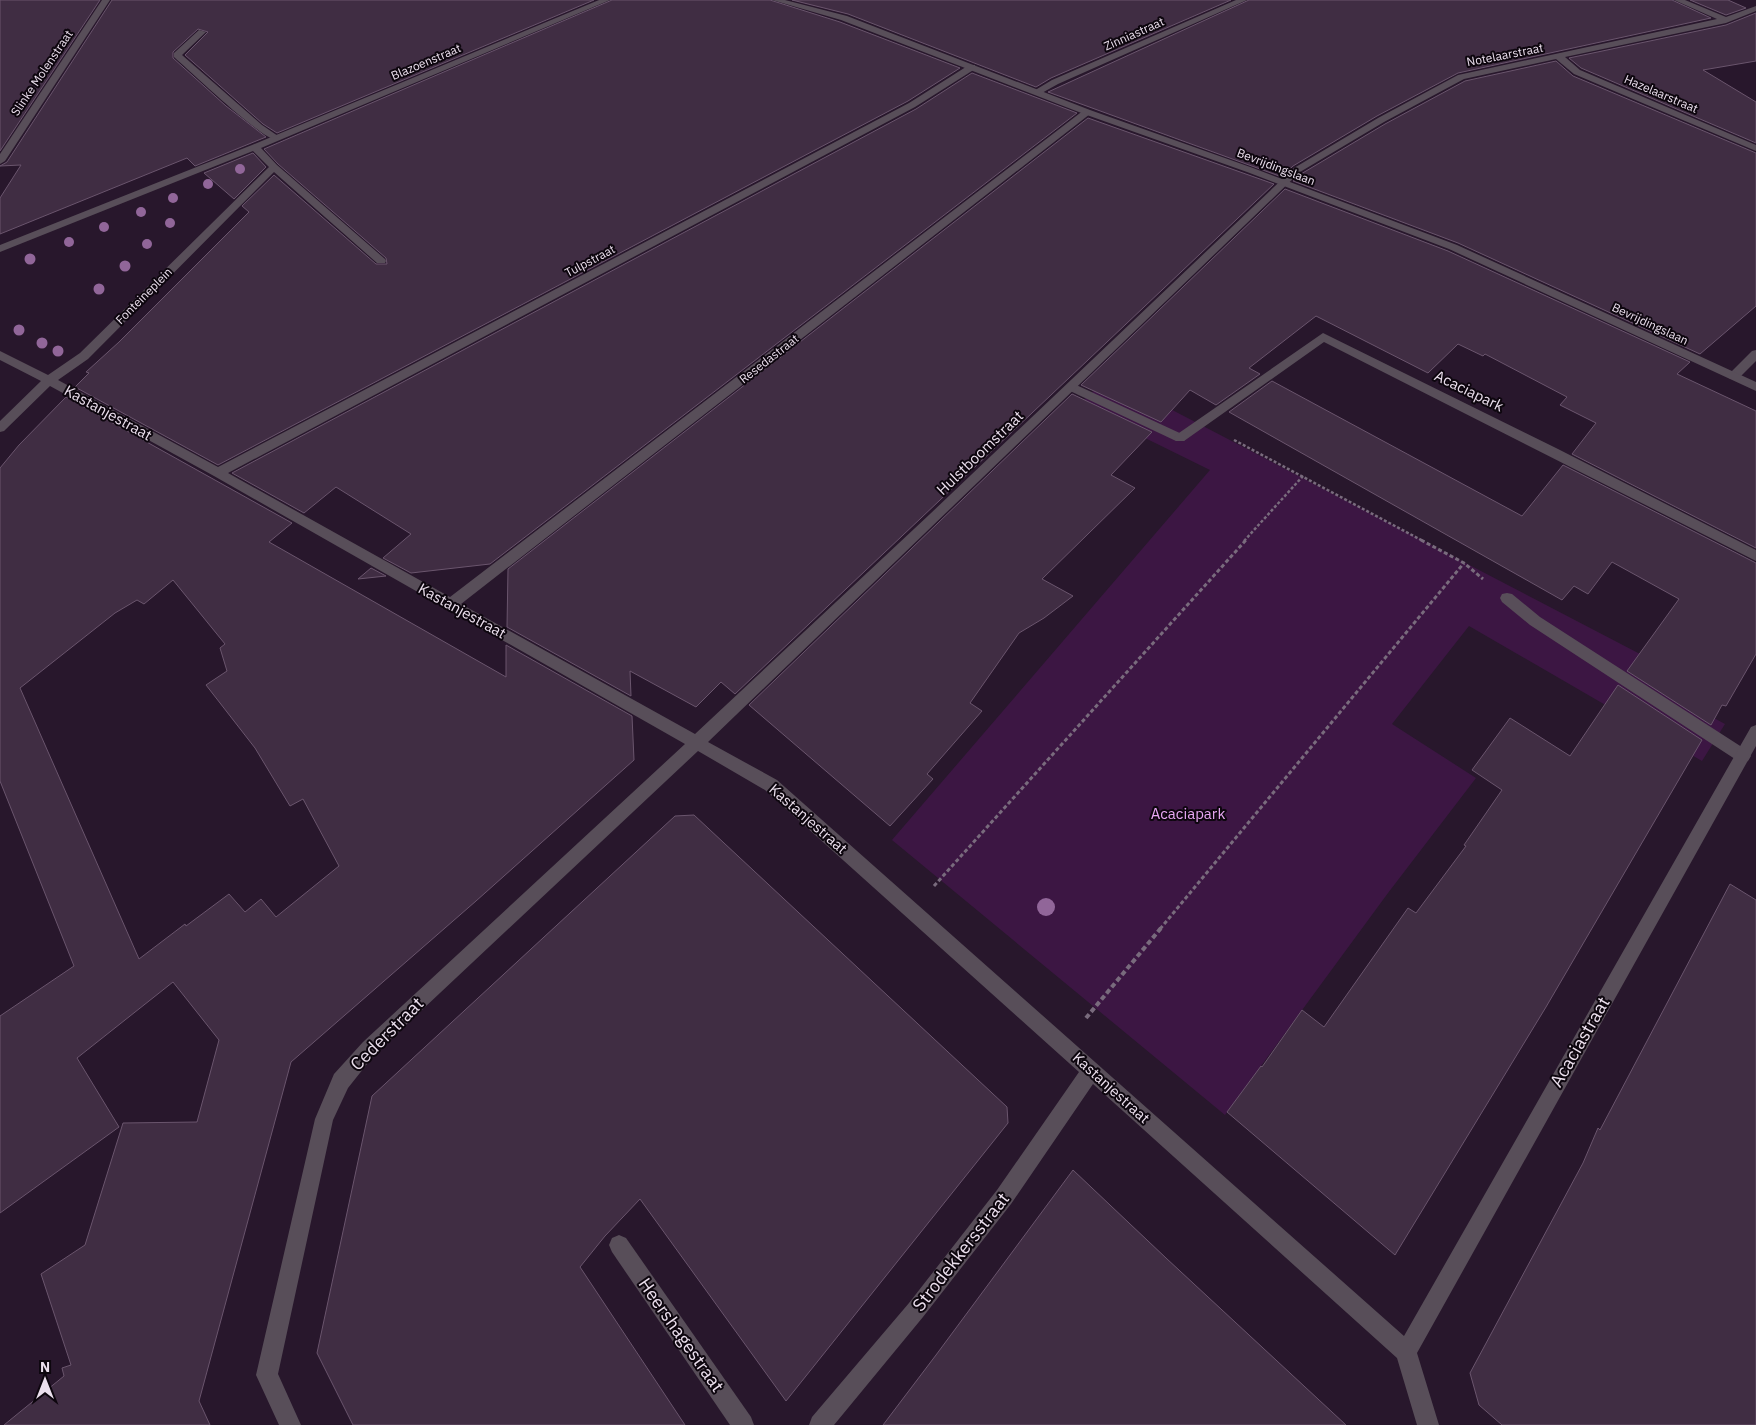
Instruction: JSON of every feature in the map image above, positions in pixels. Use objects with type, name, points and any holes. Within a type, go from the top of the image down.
[{"type":"street","name":"Slinke Molenstraat","points":[[0,161],[106,0]]},
{"type":"street","name":"Blazoenstraat","points":[[255,147],[606,0]]},
{"type":"street","name":"Bevrijdingslaan","points":[[776,0],[844,18],[1087,112],[1453,247],[1756,387]]},
{"type":"street","name":"Zinniastraat","points":[[1036,92],[1242,0]]},
{"type":"street","points":[[1678,0],[1726,20]]},
{"type":"street","name":"Notelaarstraat","points":[[1283,183],[1297,170],[1461,77],[1726,20],[1756,8]]},
{"type":"street","points":[[202,32],[177,55],[259,127],[275,138]]},
{"type":"street","name":"Hazelaarstraat","points":[[1559,57],[1577,72],[1756,148]]},
{"type":"street","name":"Tulpstraat","points":[[218,473],[912,105],[972,67]]},
{"type":"street","name":"Resedastraat","points":[[450,604],[1087,112]]},
{"type":"street","points":[[0,249],[255,147],[274,167],[382,261]]},
{"type":"street","name":"Fonteineplein","points":[[0,428],[49,380],[84,356],[274,167]]},
{"type":"street","name":"Hulstboomstraat","points":[[697,744],[1072,388],[1283,183]]},
{"type":"street","name":"Acaciapark","points":[[1180,438],[1323,337],[1554,452],[1756,556]]},
{"type":"street","points":[[1734,376],[1756,354]]},
{"type":"street","points":[[0,356],[49,380]]},
{"type":"street","name":"Kastanjestraat","points":[[49,380],[218,473],[771,785],[1406,1352]]},
{"type":"street","points":[[1072,388],[1180,438]]},
{"type":"street","points":[[1507,598],[1535,621],[1743,756]]},
{"type":"street","name":"Acaciastraat","points":[[1406,1352],[1756,732]]},
{"type":"street","name":"Cederstraat","points":[[290,1425],[267,1375],[324,1119],[341,1081],[369,1048],[697,744]]},
{"type":"street","name":"Strodekkersstraat","points":[[820,1425],[916,1310],[1004,1198],[1091,1071]]},
{"type":"street","name":"Heershagestraat","points":[[618,1245],[743,1425]]},
{"type":"street","points":[[1406,1352],[1428,1425]]},
{"type":"path","points":[[1180,438],[1236,440],[1464,563],[1507,598]]},
{"type":"path","points":[[912,910],[1303,476]]},
{"type":"path","points":[[1063,1045],[1464,563]]},
{"type":"green space","name":"Acaciapark","points":[[1109,377],[1640,654],[1631,673],[1725,724],[1702,761],[1469,626],[1392,724],[1476,778],[1388,893],[1225,1115],[892,840],[1210,470],[1078,405]]},
{"type":"building","points":[[0,0],[100,0],[0,151]]},
{"type":"building","points":[[112,0],[594,0],[277,133],[263,124],[185,55],[208,32],[198,29],[173,52],[173,58],[226,106],[266,137],[195,166],[187,158],[0,234],[0,198],[21,165],[0,166],[7,162]]},
{"type":"building","points":[[612,0],[770,0],[840,22],[960,68],[908,101],[218,465],[75,387],[89,373],[86,372],[119,342],[249,212],[242,206],[274,175],[376,264],[387,264],[386,258],[278,164],[264,149]]},
{"type":"building","points":[[792,0],[1231,0],[1051,78],[1036,87],[848,14]]},
{"type":"building","points":[[1249,0],[1672,0],[1711,18],[1458,73],[1377,116],[1293,166],[1282,177],[1048,92]]},
{"type":"building","points":[[1690,0],[1728,0],[1746,8],[1726,15]]},
{"type":"building","points":[[1756,13],[1756,61],[1703,70],[1756,102],[1756,143],[1581,68],[1569,58],[1726,25]]},
{"type":"building","points":[[1556,61],[1573,76],[1756,153],[1756,306],[1700,354],[1458,243],[1293,181],[1301,174],[1385,124],[1465,81]]},
{"type":"building","points":[[972,73],[1077,113],[490,564],[411,573],[383,558],[411,534],[336,487],[304,513],[232,473],[916,109]]},
{"type":"building","points":[[1088,118],[1274,184],[735,694],[721,682],[696,707],[630,671],[631,696],[507,627],[508,569]]},
{"type":"building","points":[[253,153],[266,167],[234,199],[204,173]]},
{"type":"building","points":[[1285,189],[1448,251],[1690,362],[1677,374],[1756,411],[1756,548],[1572,454],[1596,423],[1560,405],[1567,397],[1485,354],[1483,356],[1458,344],[1428,373],[1316,316],[1249,368],[1260,374],[1216,405],[1190,390],[1161,422],[1081,385]]},
{"type":"building","points":[[1272,381],[1522,516],[1563,465],[1756,563],[1756,654],[1726,706],[1722,705],[1711,725],[1627,671],[1679,599],[1612,562],[1588,594],[1574,586],[1562,600],[1229,412]]},
{"type":"building","points":[[1072,394],[1152,432],[1111,475],[1135,488],[1042,579],[1073,596],[1044,618],[1019,633],[970,703],[982,711],[927,774],[933,779],[890,826],[749,705]]},
{"type":"building","points":[[66,397],[292,523],[269,542],[506,677],[506,645],[632,716],[634,760],[291,1062],[199,1401],[210,1425],[4,1425],[64,1376],[62,1368],[71,1365],[41,1274],[85,1245],[123,1123],[197,1122],[219,1040],[173,982],[77,1058],[119,1127],[0,1213],[0,1016],[74,966],[0,781],[0,468],[19,445]],"holes":[[[173,580],[225,644],[220,648],[227,671],[206,685],[255,748],[290,806],[303,799],[339,866],[276,917],[261,899],[245,912],[229,894],[139,959],[20,688],[115,613],[137,600],[144,604]]]},
{"type":"building","points":[[371,568],[386,576],[358,579]]},
{"type":"building","points":[[1618,685],[1702,740],[1546,1007],[1395,1255],[1227,1112],[1262,1067],[1302,1010],[1324,1027],[1408,908],[1416,913],[1466,846],[1464,845],[1502,790],[1472,770],[1510,718],[1570,756]]},
{"type":"building","points":[[694,815],[1007,1107],[1008,1123],[786,1401],[640,1199],[605,1236],[580,1267],[685,1425],[353,1425],[317,1353],[372,1096],[675,816]]},
{"type":"building","points":[[1730,884],[1756,900],[1756,1425],[1502,1425],[1479,1405],[1470,1373],[1583,1163],[1598,1128],[1600,1130]]},
{"type":"building","points":[[1073,1170],[1166,1258],[1346,1425],[883,1425]]}]
